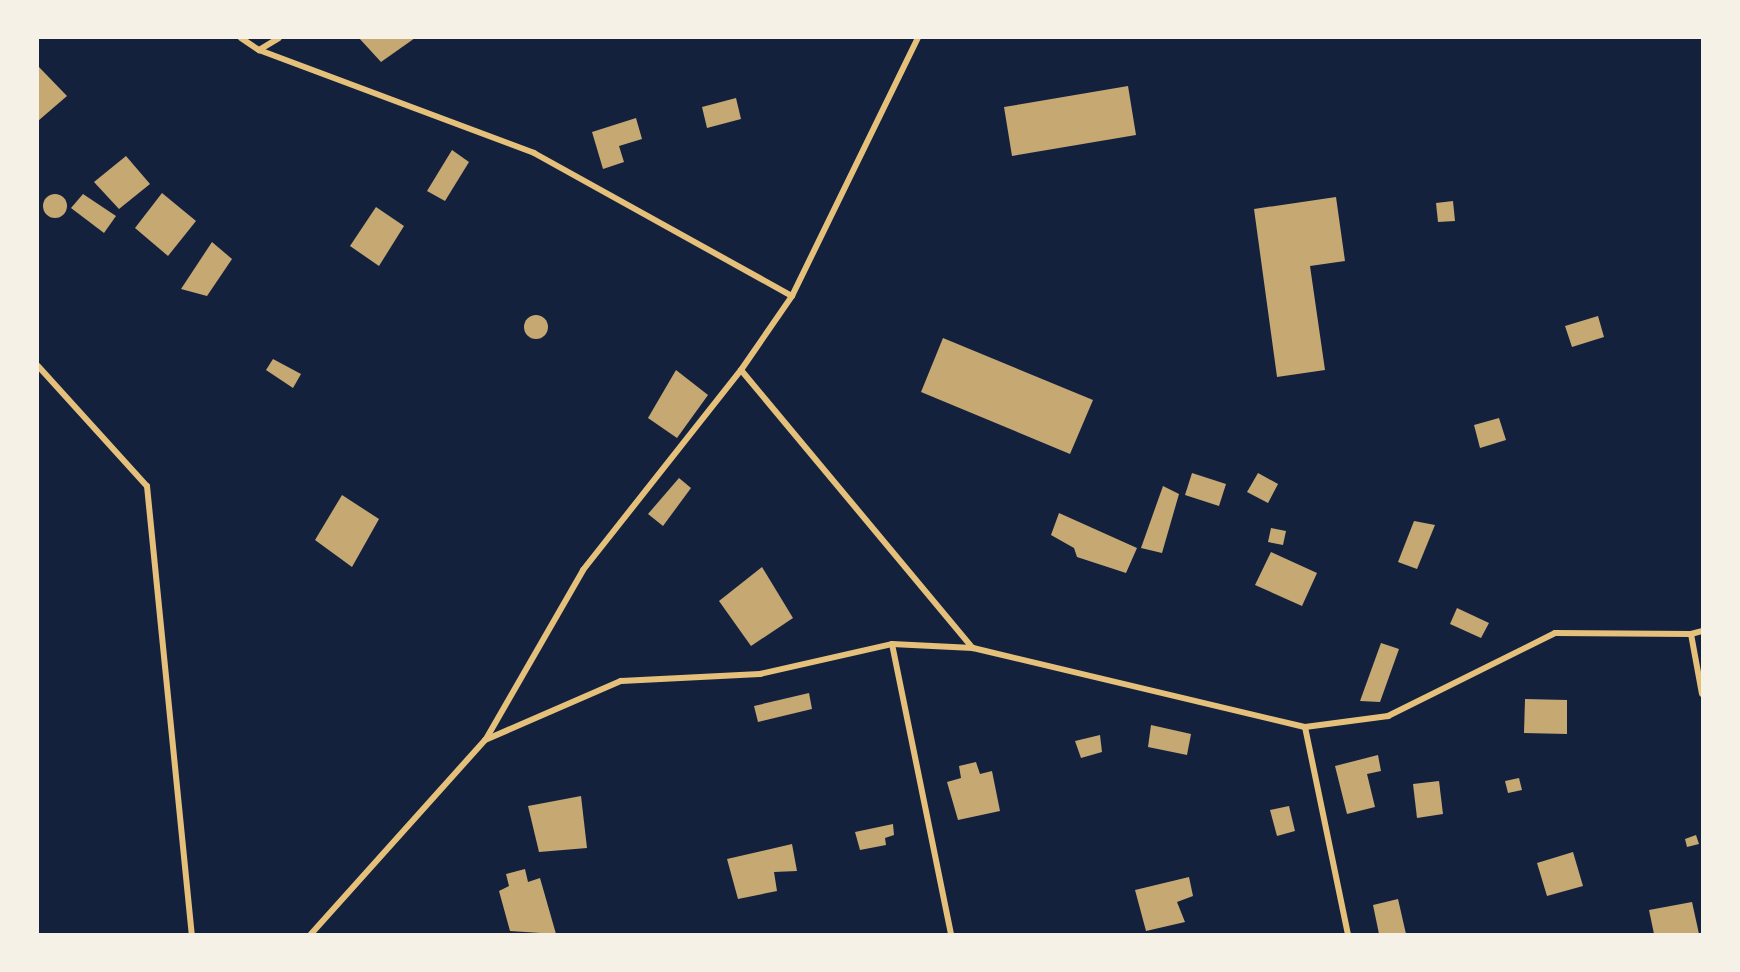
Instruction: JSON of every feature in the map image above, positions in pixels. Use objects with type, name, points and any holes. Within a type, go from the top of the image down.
[{"type":"street","points":[[241,38],[259,50],[534,153],[792,297]]},
{"type":"street","points":[[259,50],[279,38]]},
{"type":"street","points":[[311,934],[485,740],[583,570],[741,370],[792,297],[918,38]]},
{"type":"street","points":[[38,366],[147,486],[192,934]]},
{"type":"street","points":[[741,370],[974,648]]},
{"type":"street","points":[[485,740],[621,681],[760,674],[892,644],[974,648],[1305,727],[1388,716],[1555,633],[1691,634],[1702,631]]},
{"type":"street","points":[[1691,634],[1702,694]]},
{"type":"street","points":[[892,644],[951,934]]},
{"type":"street","points":[[1305,727],[1348,934]]},
{"type":"building","points":[[359,38],[415,38],[381,62]]},
{"type":"building","points":[[38,66],[67,96],[38,121]]},
{"type":"building","points":[[1128,86],[1136,135],[1012,156],[1004,107]]},
{"type":"building","points":[[736,98],[741,119],[707,128],[702,107]]},
{"type":"building","points":[[636,118],[642,139],[619,146],[624,162],[603,169],[592,132]]},
{"type":"building","points":[[452,150],[469,162],[445,201],[427,191]]},
{"type":"building","points":[[126,156],[150,184],[119,209],[94,182]]},
{"type":"building","points":[[162,193],[196,221],[168,256],[135,228]]},
{"type":"building","points":[[55,194],[64,197],[67,206],[64,215],[55,218],[46,215],[43,206],[46,197]]},
{"type":"building","points":[[83,194],[116,216],[104,233],[71,208]]},
{"type":"building","points":[[1336,197],[1345,261],[1310,266],[1325,370],[1277,377],[1254,209]]},
{"type":"building","points":[[1453,201],[1455,221],[1438,222],[1436,203]]},
{"type":"building","points":[[376,207],[404,226],[379,266],[350,246]]},
{"type":"building","points":[[212,242],[232,259],[207,296],[181,289]]},
{"type":"building","points":[[536,315],[545,318],[548,327],[545,336],[536,339],[527,336],[524,327],[527,318]]},
{"type":"building","points":[[1598,316],[1604,337],[1572,347],[1565,326]]},
{"type":"building","points":[[943,338],[1093,400],[1070,454],[921,392]]},
{"type":"building","points":[[273,359],[301,374],[293,388],[266,370]]},
{"type":"building","points":[[676,370],[708,395],[677,438],[648,418]]},
{"type":"building","points":[[1499,418],[1506,440],[1480,448],[1474,425]]},
{"type":"building","points":[[1192,473],[1226,484],[1219,506],[1185,495]]},
{"type":"building","points":[[1258,473],[1278,484],[1268,503],[1247,492]]},
{"type":"building","points":[[679,478],[691,488],[663,526],[648,514]]},
{"type":"building","points":[[1163,486],[1179,494],[1162,553],[1141,548]]},
{"type":"building","points":[[342,495],[379,519],[352,567],[315,540]]},
{"type":"building","points":[[1059,513],[1137,548],[1126,573],[1077,557],[1074,548],[1051,535]]},
{"type":"building","points":[[1414,521],[1435,525],[1417,569],[1398,562]]},
{"type":"building","points":[[1271,528],[1286,531],[1283,545],[1268,542]]},
{"type":"building","points":[[1271,552],[1317,573],[1302,606],[1255,585]]},
{"type":"building","points":[[762,567],[793,618],[751,646],[719,601]]},
{"type":"building","points":[[1457,608],[1489,623],[1481,638],[1450,624]]},
{"type":"building","points":[[1381,643],[1399,649],[1380,702],[1360,701]]},
{"type":"building","points":[[809,693],[812,709],[758,722],[754,706]]},
{"type":"building","points":[[1525,699],[1567,700],[1567,734],[1524,733]]},
{"type":"building","points":[[1151,725],[1191,734],[1187,755],[1148,747]]},
{"type":"building","points":[[1100,735],[1102,752],[1081,758],[1075,741]]},
{"type":"building","points":[[1378,755],[1381,771],[1367,774],[1375,807],[1347,814],[1335,766]]},
{"type":"building","points":[[976,762],[980,774],[992,771],[1000,811],[958,820],[947,782],[961,778],[959,766]]},
{"type":"building","points":[[1519,778],[1522,790],[1508,793],[1505,781]]},
{"type":"building","points":[[1439,781],[1443,814],[1417,818],[1413,784]]},
{"type":"building","points":[[581,796],[587,848],[539,852],[528,806]]},
{"type":"building","points":[[1289,806],[1295,831],[1277,836],[1270,810]]},
{"type":"building","points":[[893,824],[894,835],[885,838],[886,845],[860,850],[855,832]]},
{"type":"building","points":[[1696,835],[1699,844],[1687,847],[1685,839]]},
{"type":"building","points":[[792,844],[797,871],[774,872],[777,891],[738,899],[727,859]]},
{"type":"building","points":[[1573,852],[1583,886],[1547,896],[1537,863]]},
{"type":"building","points":[[525,869],[528,882],[540,878],[556,934],[510,931],[499,891],[509,886],[506,874]]},
{"type":"building","points":[[1189,877],[1193,896],[1177,902],[1185,922],[1146,931],[1135,890]]},
{"type":"building","points":[[1398,899],[1406,934],[1379,934],[1373,905]]},
{"type":"building","points":[[1692,902],[1699,934],[1654,934],[1649,910]]}]
